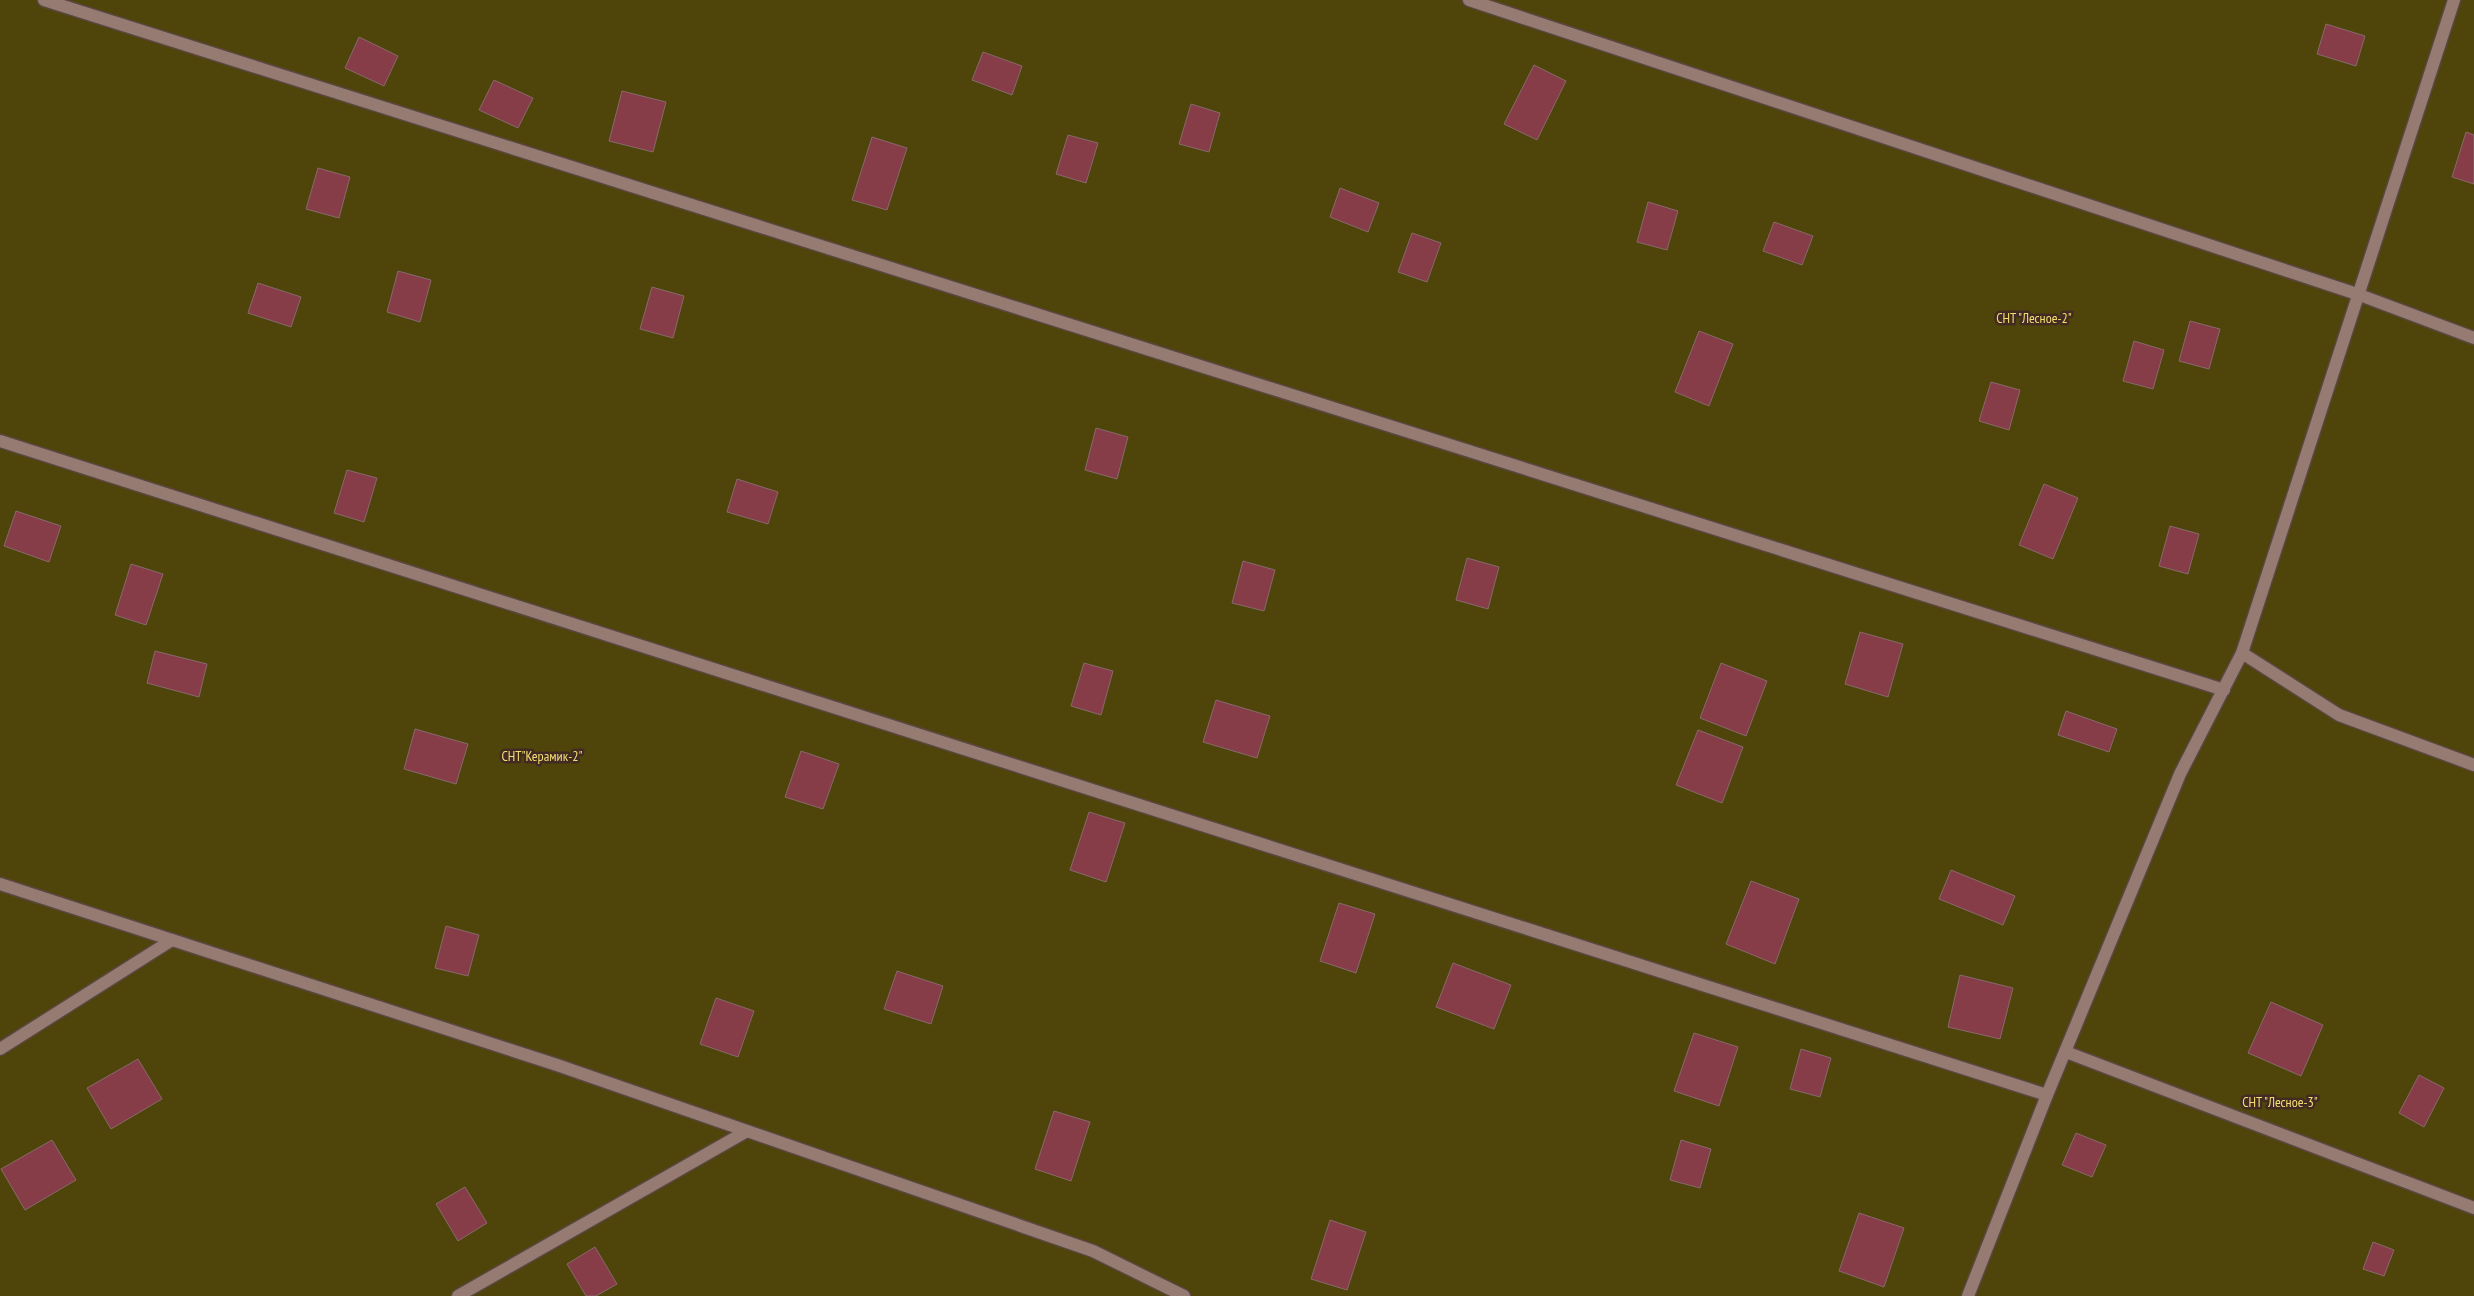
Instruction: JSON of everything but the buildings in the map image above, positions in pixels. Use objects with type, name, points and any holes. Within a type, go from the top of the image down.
[{"type":"street","points":[[44,0],[2224,690]]},
{"type":"street","points":[[1469,0],[2357,294],[2474,338]]},
{"type":"street","points":[[1968,1296],[2047,1095],[2180,774],[2242,653],[2454,0]]},
{"type":"street","points":[[0,441],[2047,1095]]},
{"type":"street","points":[[2242,653],[2338,715],[2474,765]]},
{"type":"street","points":[[0,884],[547,1062],[1093,1251],[1184,1296]]},
{"type":"street","points":[[0,1049],[172,940]]},
{"type":"street","points":[[2066,1052],[2474,1208]]},
{"type":"street","points":[[458,1296],[747,1131]]},
{"type":"green space","name":"СНТ\"Керамик-2\"","points":[[0,0],[2474,0],[2474,1296],[0,1296]]},
{"type":"park label","name":"СНТ \"Лесное-2\"","points":[[2034,318]]},
{"type":"park label","name":"СНТ \"Лесное-3\"","points":[[2280,1102]]}]
